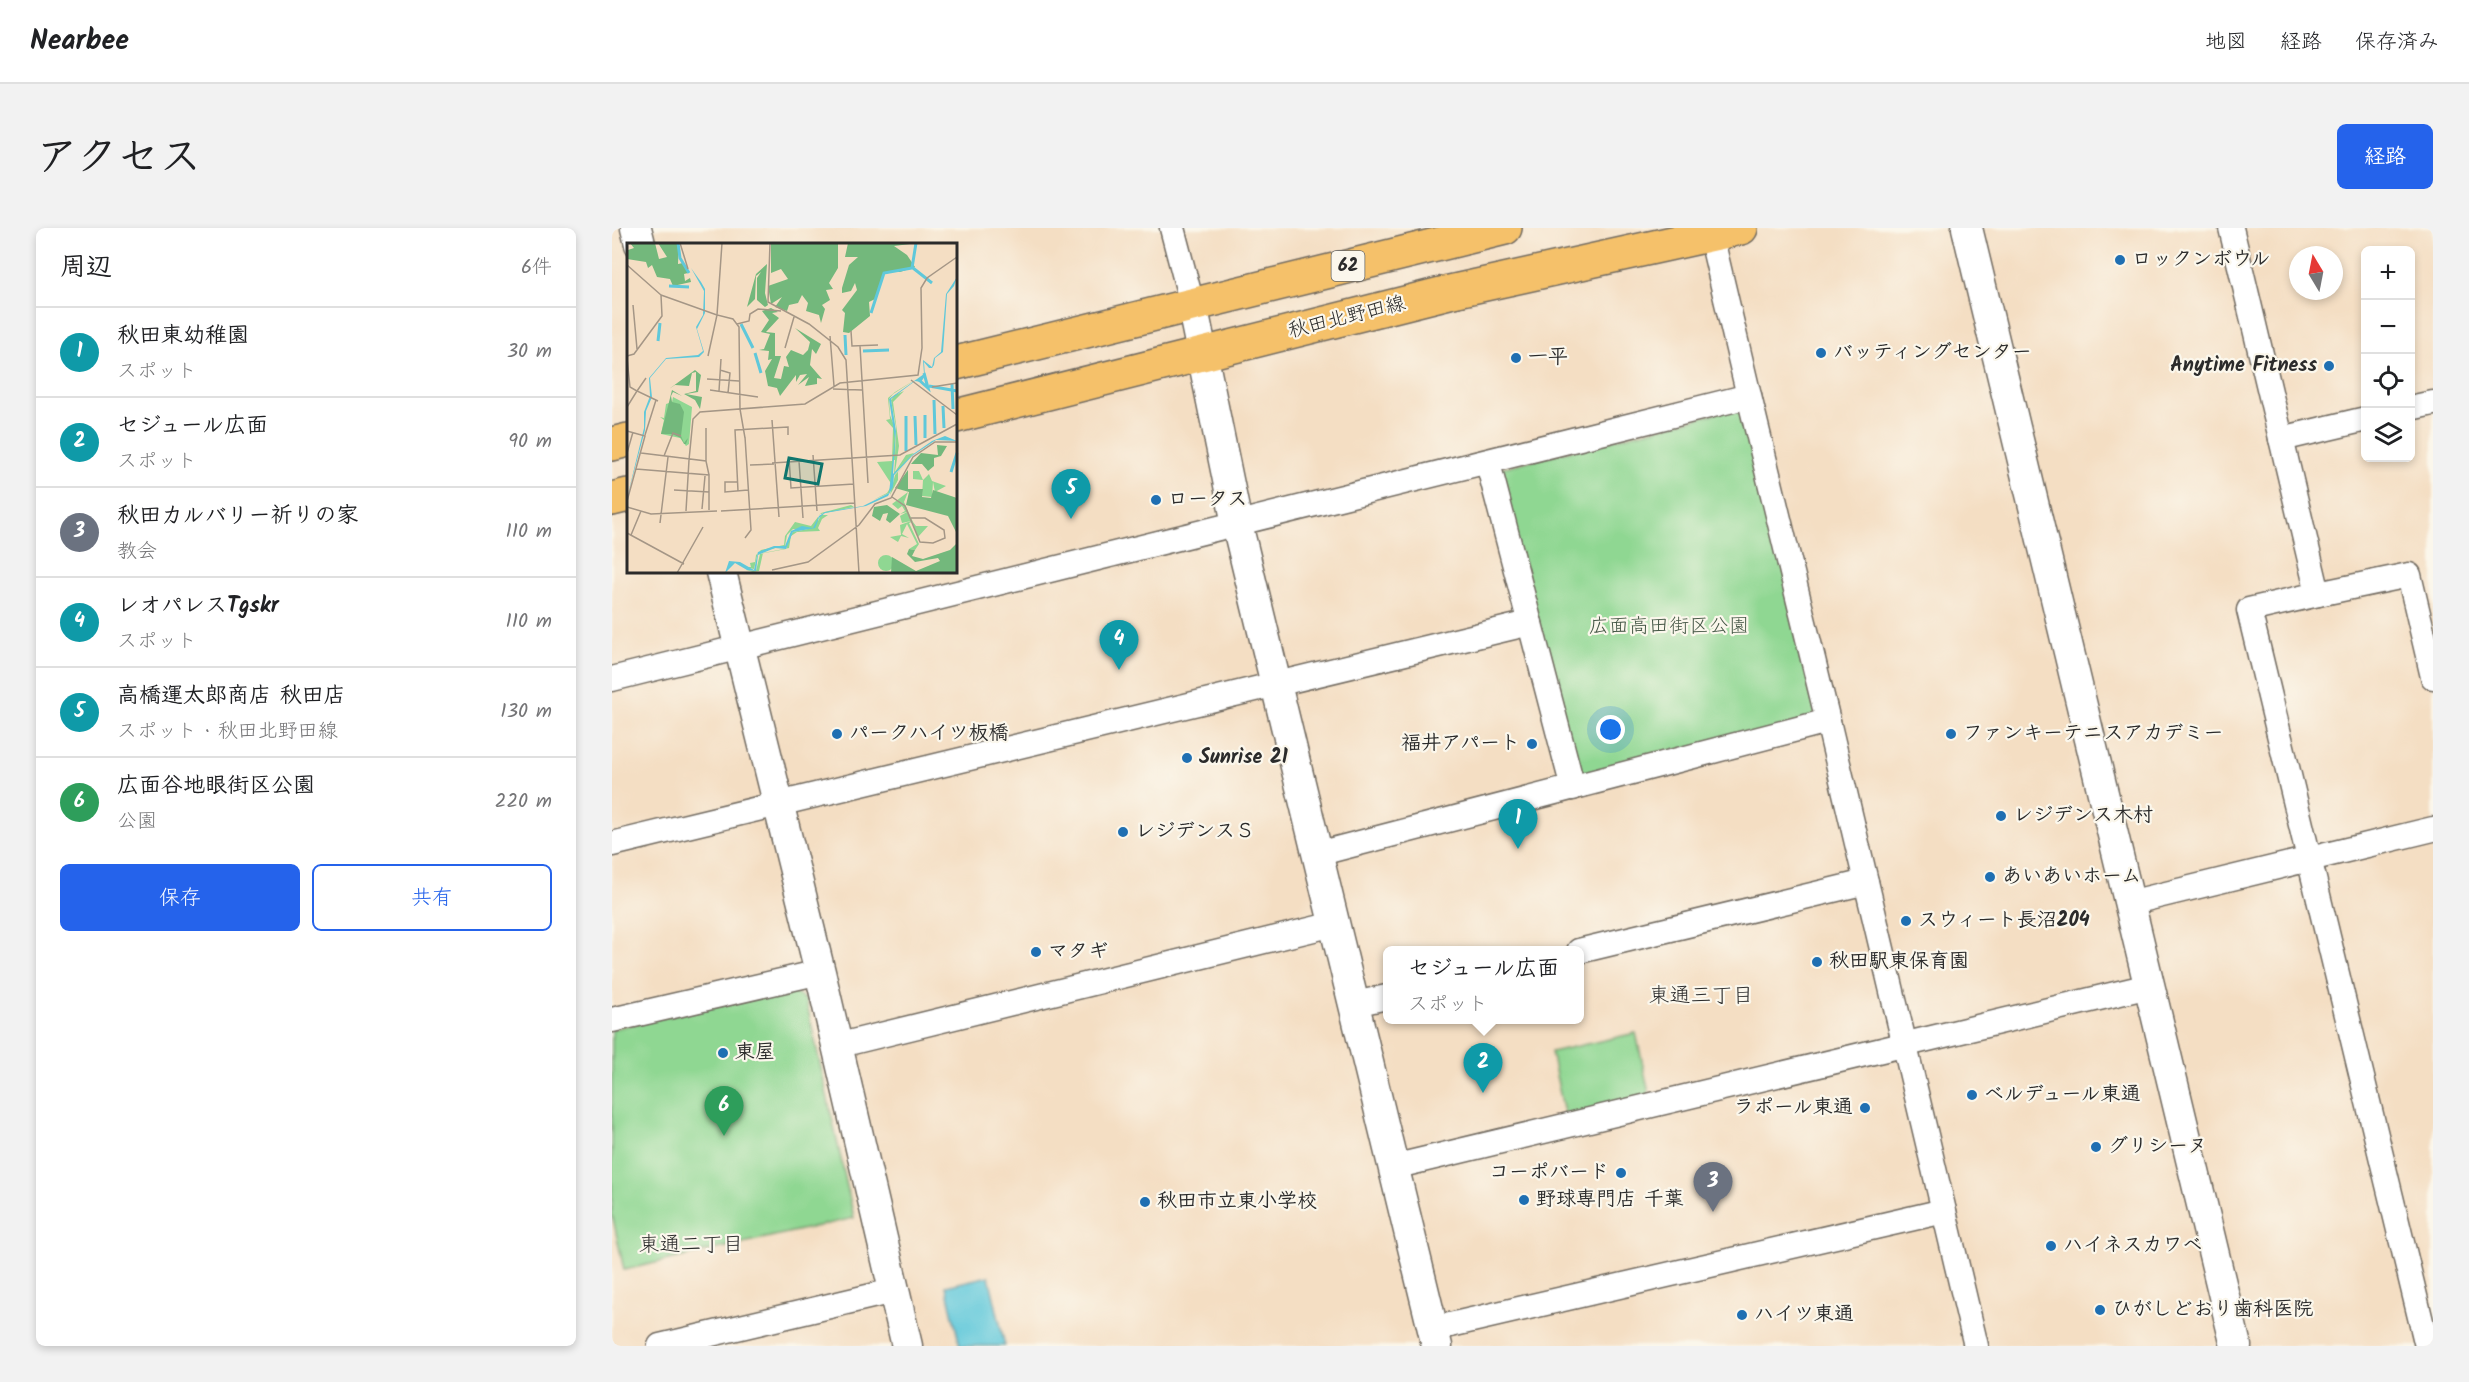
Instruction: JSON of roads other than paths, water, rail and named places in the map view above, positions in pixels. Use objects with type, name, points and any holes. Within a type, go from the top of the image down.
[{"type":"main road","name":"62","points":[[957,363],[1505,228]]},
{"type":"main road","name":"秋田北野田線","points":[[957,416],[1449,292],[1726,232]]},
{"type":"main road","points":[[612,444],[627,440]]},
{"type":"main road","points":[[612,499],[627,495]]},
{"type":"street","points":[[636,228],[640,243]]},
{"type":"street","points":[[1172,228],[1192,304],[1237,524],[1435,1338],[1944,1211]]},
{"type":"street","points":[[1967,228],[2236,1346]]},
{"type":"street","points":[[2231,228],[2318,594]]},
{"type":"street","points":[[1726,232],[1749,396],[1976,1346]]},
{"type":"street","points":[[612,679],[1488,463],[1749,396]]},
{"type":"street","points":[[2415,407],[2433,403]]},
{"type":"street","points":[[2281,439],[2361,420]]},
{"type":"street","points":[[1488,463],[1573,788]]},
{"type":"street","points":[[721,573],[820,972],[907,1346]]},
{"type":"street","points":[[2427,1346],[2248,610],[2409,574],[2433,677]]},
{"type":"street","points":[[612,844],[1530,623]]},
{"type":"street","points":[[1317,854],[1828,721]]},
{"type":"street","points":[[2129,903],[2433,830]]},
{"type":"street","points":[[1584,950],[1866,882]]},
{"type":"street","points":[[836,1046],[1334,924]]},
{"type":"street","points":[[612,1020],[820,972]]},
{"type":"street","points":[[1393,1167],[2150,986]]},
{"type":"street","points":[[1354,1004],[1383,998]]},
{"type":"street","points":[[660,1346],[893,1291]]},
{"type":"water","points":[[989,1276],[1005,1346],[960,1346],[946,1286]]},
{"type":"place","name":"ロックンボウル","points":[[2120,260]]},
{"type":"place","name":"バッティングセンター","points":[[1821,353]]},
{"type":"place","name":"一平","points":[[1516,358]]},
{"type":"place","name":"Anytime Fitness","points":[[2329,366]]},
{"type":"place","name":"ロータス","points":[[1156,500]]},
{"type":"place","name":"高橋運太郎商店 秋田店","points":[[1071,519]]},
{"type":"place","name":"レオパレスTgskr","points":[[1119,670]]},
{"type":"place","name":"パークハイツ板橋","points":[[837,734]]},
{"type":"place","name":"ファンキーテニスアカデミー","points":[[1951,734]]},
{"type":"place","name":"福井アパート","points":[[1532,744]]},
{"type":"place","name":"Sunrise 21","points":[[1187,758]]},
{"type":"place","name":"レジデンス木村","points":[[2001,816]]},
{"type":"place","name":"レジデンスＳ","points":[[1123,832]]},
{"type":"place","name":"秋田東幼稚園","points":[[1518,849]]},
{"type":"place","name":"あいあいホーム","points":[[1990,877]]},
{"type":"place","name":"スウィート長沼204","points":[[1906,921]]},
{"type":"place","name":"マタギ","points":[[1036,952]]},
{"type":"place","name":"秋田駅東保育園","points":[[1817,962]]},
{"type":"place","name":"東屋","points":[[723,1053]]},
{"type":"place","name":"セジュール広面","points":[[1483,1093]]},
{"type":"place","name":"ベルデュール東通","points":[[1972,1095]]},
{"type":"place","name":"ラポール東通","points":[[1865,1108]]},
{"type":"place","name":"広面谷地眼街区公園","points":[[724,1136]]},
{"type":"place","name":"グリシーヌ","points":[[2096,1147]]},
{"type":"place","name":"コーポバード","points":[[1621,1173]]},
{"type":"place","name":"野球専門店 千葉","points":[[1524,1200]]},
{"type":"place","name":"秋田市立東小学校","points":[[1145,1202]]},
{"type":"place","name":"秋田カルバリー祈りの家","points":[[1713,1212]]},
{"type":"place","name":"ハイネスカワベ","points":[[2051,1246]]},
{"type":"place","name":"ひがしどおり歯科医院","points":[[2100,1310]]},
{"type":"place","name":"ハイツ東通","points":[[1742,1315]]},
{"type":"district","name":"東通三丁目","points":[[1701,996]]},
{"type":"district","name":"東通二丁目","points":[[691,1245]]},
{"type":"park label","name":"広面高田街区公園","points":[[1669,627]]}]
